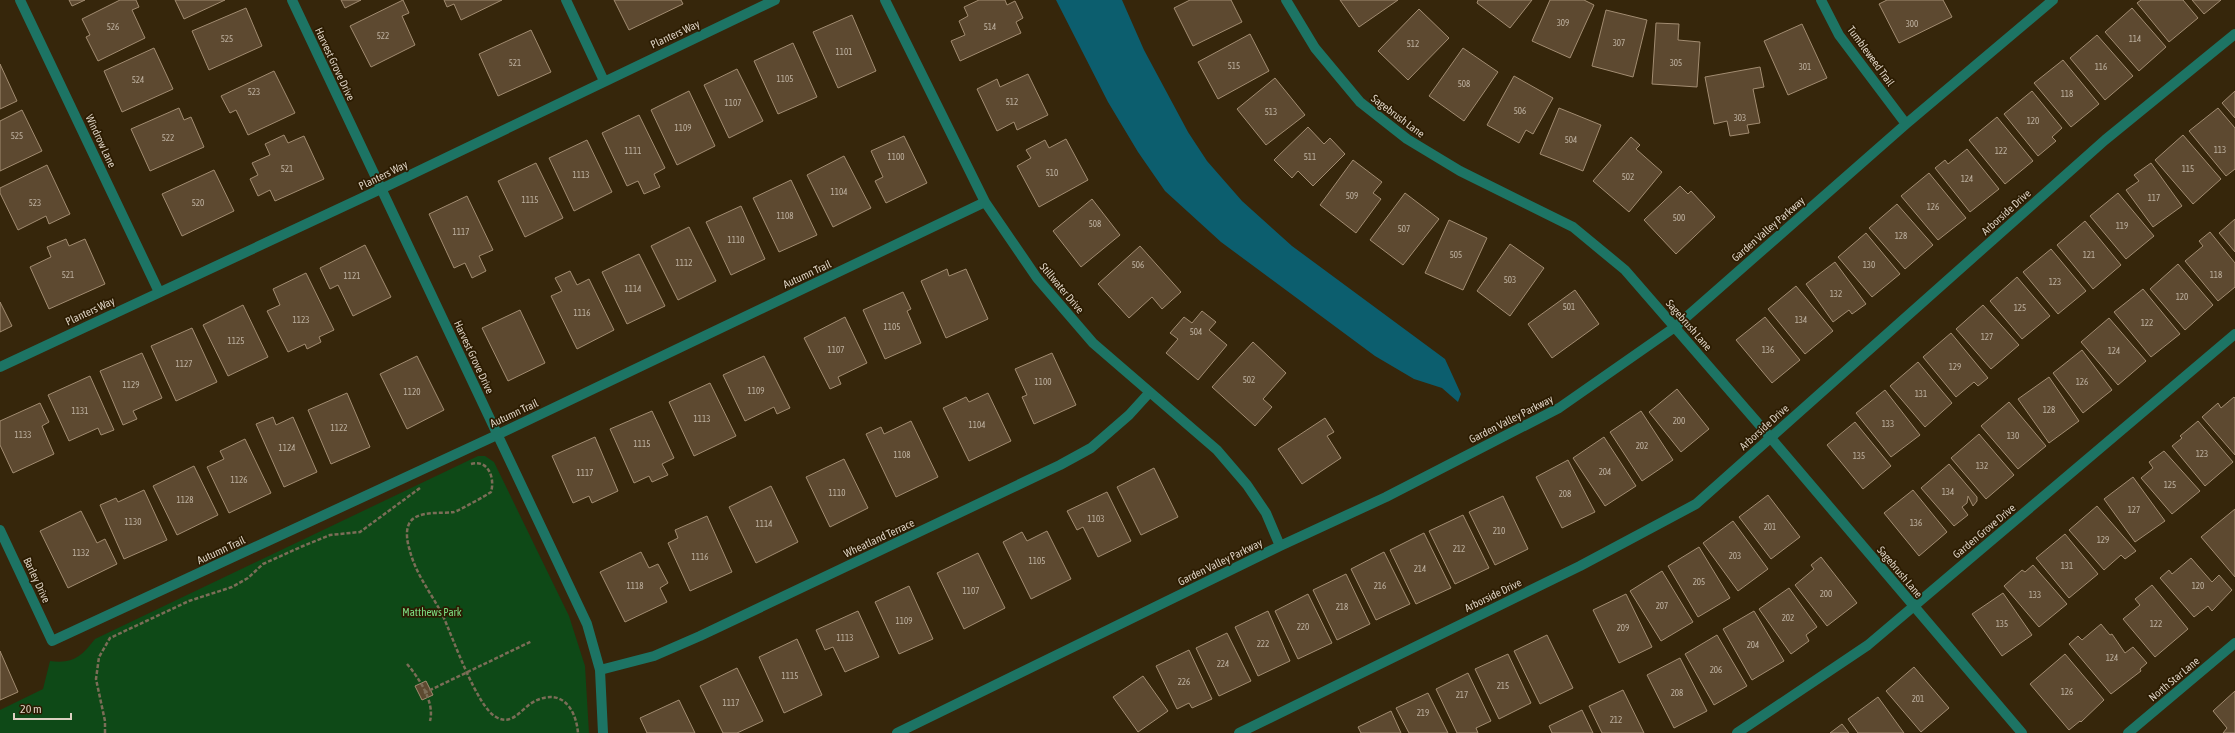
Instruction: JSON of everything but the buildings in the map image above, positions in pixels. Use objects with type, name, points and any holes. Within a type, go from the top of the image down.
[{"type":"street","name":"Windrow Lane","points":[[20,0],[159,292]]},
{"type":"street","name":"Harvest Grove Drive","points":[[292,0],[587,624],[600,670],[603,733]]},
{"type":"street","points":[[566,0],[604,81]]},
{"type":"street","name":"Planters Way","points":[[0,367],[381,189],[775,0]]},
{"type":"street","name":"Stillwater Drive","points":[[885,0],[985,202],[1037,278],[1093,343],[1216,450],[1247,485],[1266,513],[1280,546]]},
{"type":"street","name":"Sagebrush Lane","points":[[1286,0],[1315,48],[1360,102],[1413,143],[1460,171],[1573,227],[1625,270],[1676,327],[2022,733]]},
{"type":"street","name":"Tumbleweed Trail","points":[[1821,0],[1839,35],[1906,124]]},
{"type":"street","name":"Garden Valley Parkway","points":[[897,733],[913,730],[1280,546],[1386,497],[1559,408],[1676,327],[1906,124],[2053,0]]},
{"type":"street","name":"Arborside Drive","points":[[1239,733],[1580,566],[1696,504],[2105,140],[2235,34]]},
{"type":"street","name":"Autumn Trail","points":[[52,641],[497,435],[985,202]]},
{"type":"street","name":"Garden Grove Drive","points":[[1737,733],[1868,645],[2235,334]]},
{"type":"street","name":"Wheatland Terrace","points":[[600,670],[654,656],[700,636],[1060,465],[1091,448],[1129,415],[1149,393]]},
{"type":"street","name":"Barley Drive","points":[[0,530],[52,641]]},
{"type":"street","name":"North Star Lane","points":[[2128,733],[2235,643]]},
{"type":"path","points":[[465,466],[476,463],[486,466],[491,472],[494,483],[491,492],[455,512],[419,515],[410,522],[406,533],[416,568],[442,615],[486,709],[496,718],[509,720],[534,701],[548,697],[562,699],[573,710],[578,733]]},
{"type":"path","points":[[105,733],[105,721],[96,679],[99,657],[110,638],[189,601],[232,587],[248,578],[263,564],[302,546],[330,535],[360,532],[426,485]]},
{"type":"path","points":[[424,692],[532,641]]},
{"type":"path","points":[[407,664],[414,673],[430,704],[432,714],[430,721]]},
{"type":"green space","name":"Matthews Park","points":[[478,456],[485,456],[494,462],[569,616],[585,666],[589,733],[0,733],[0,710],[43,689],[50,661],[58,662],[76,658],[81,655],[95,639]]},
{"type":"water","points":[[1056,0],[1122,0],[1144,50],[1188,132],[1207,161],[1242,201],[1292,246],[1445,359],[1461,394],[1458,402],[1442,388],[1414,379],[1375,356],[1221,242],[1165,191],[1138,152],[1108,102]]}]
